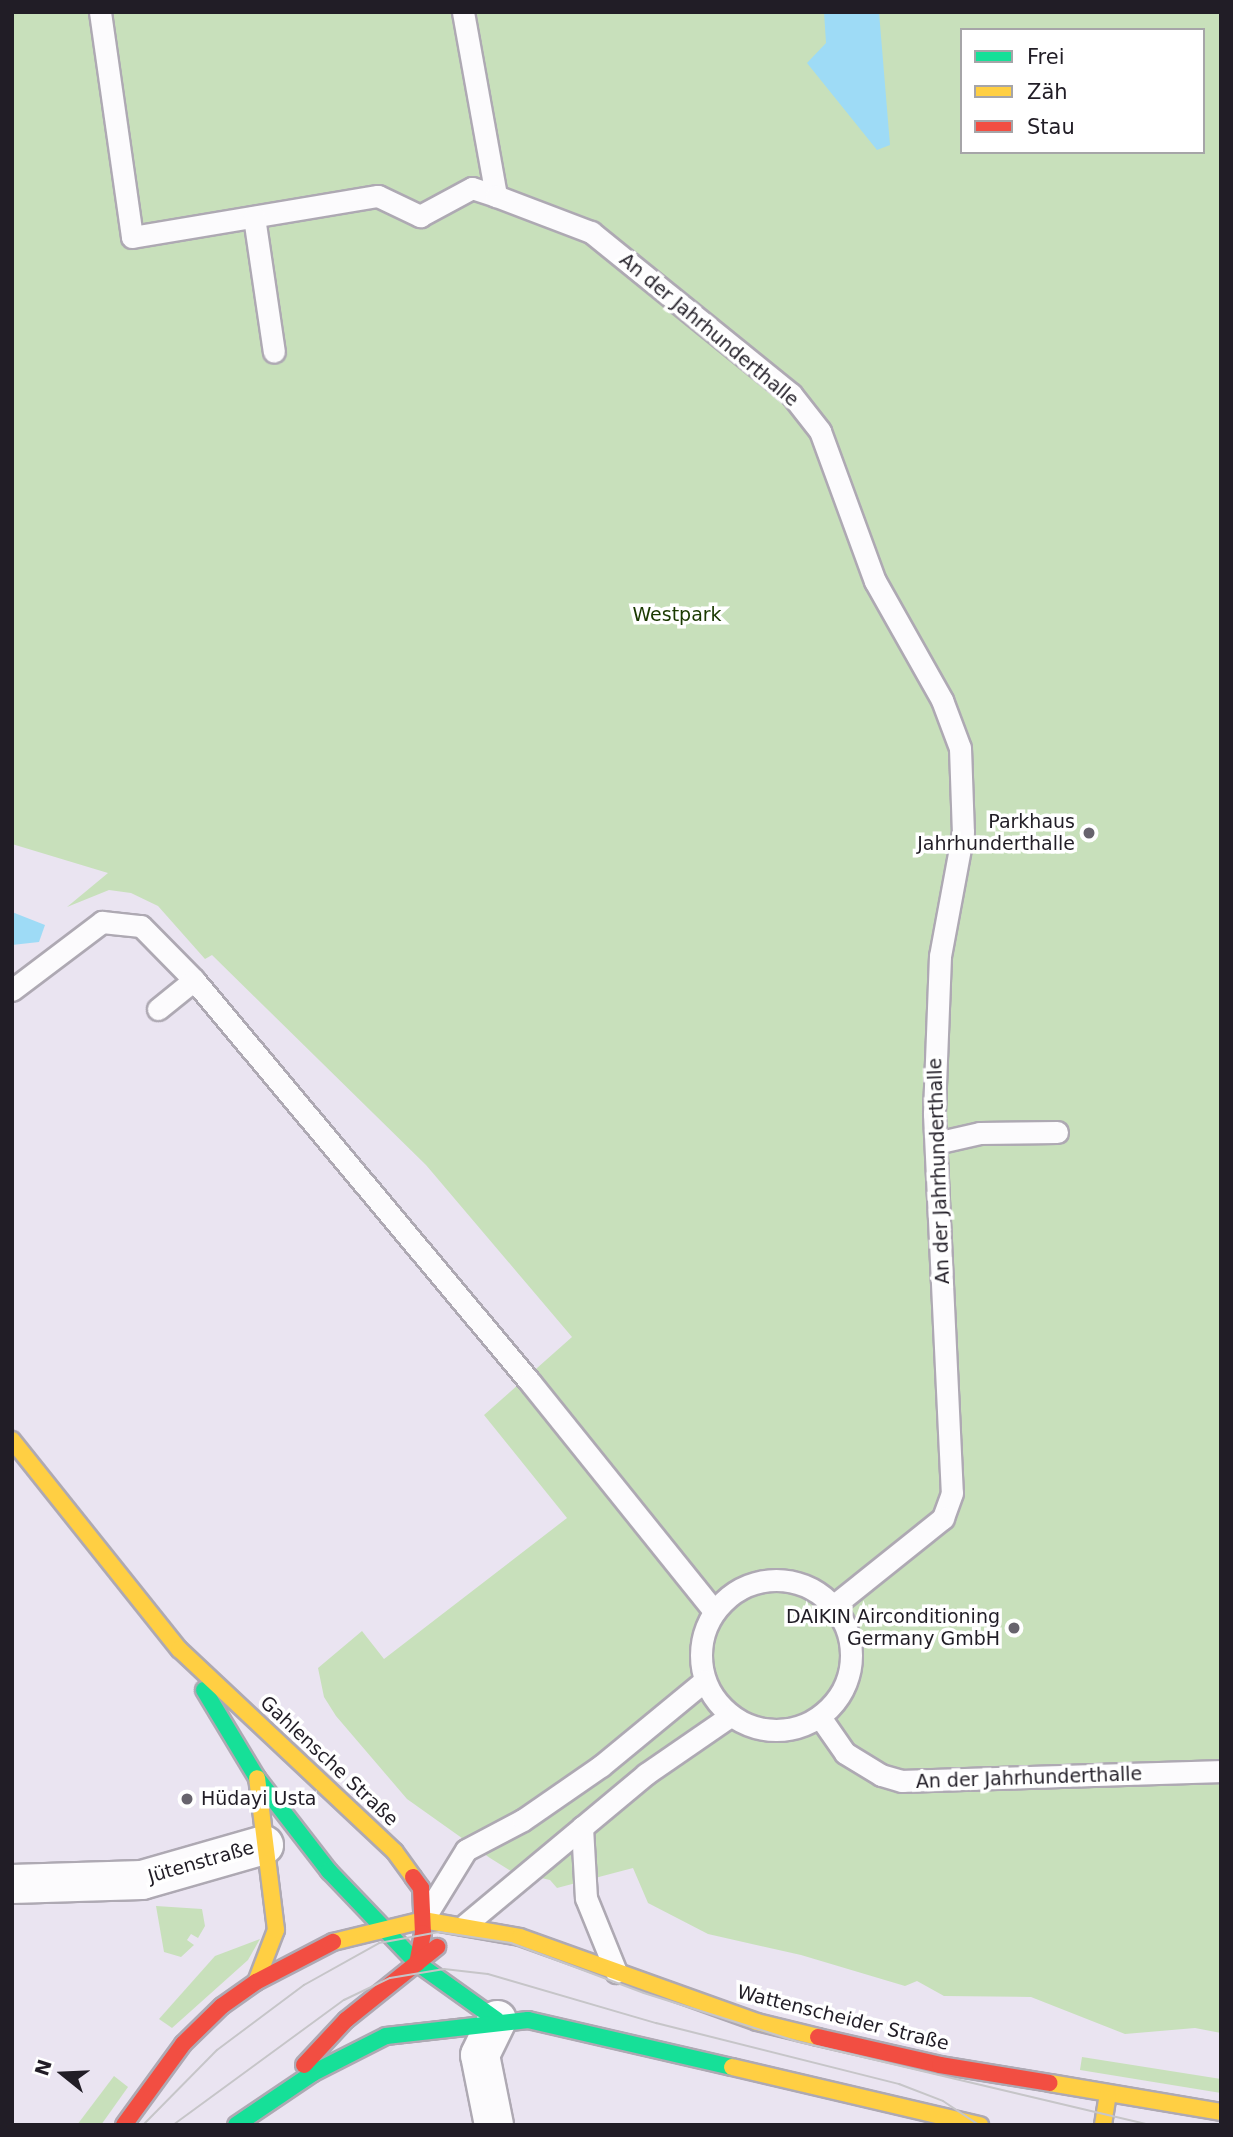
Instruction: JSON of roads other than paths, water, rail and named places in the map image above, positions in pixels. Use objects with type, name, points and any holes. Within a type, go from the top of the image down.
[{"type":"main road","name":"Gahlensche Straße","points":[[12,1440],[179,1649],[257,1777],[329,1871],[381,1928]]},
{"type":"main road","name":"Gahlensche Straße","points":[[179,1649],[395,1852],[421,1888],[423,1920]]},
{"type":"main road","name":"Gahlensche Straße","points":[[256,1982],[276,1930],[257,1777]]},
{"type":"main road","name":"Wattenscheider Straße","points":[[124,2125],[183,2044],[222,2006],[256,1982],[326,1944],[381,1928],[423,1920],[466,1924],[520,1937],[757,2022],[822,2038],[940,2065],[1221,2112]]},
{"type":"main road","points":[[417,1963],[423,1920]]},
{"type":"main road","points":[[274,2098],[346,2020],[466,1924]]},
{"type":"main road","points":[[381,1928],[417,1963],[497,2020]]},
{"type":"main road","points":[[236,2125],[274,2098],[353,2050],[386,2036],[497,2020],[564,2025],[913,2117],[980,2125]]},
{"type":"main road","points":[[1103,2125],[1108,2093]]},
{"type":"street","name":"Jütenstraße","points":[[12,1884],[142,1880],[264,1845]]},
{"type":"street","points":[[494,2125],[480,2055],[497,2020]]},
{"type":"lane","points":[[100,12],[132,237],[254,217],[274,352]]},
{"type":"lane","points":[[463,12],[496,196]]},
{"type":"lane","name":"An der Jahrhunderthalle","points":[[254,217],[378,196],[420,216],[472,188],[591,232],[791,394],[820,431],[875,581],[947,712],[960,748],[965,796],[960,866],[940,956],[936,1143],[952,1493],[943,1518],[834,1606]]},
{"type":"lane","points":[[12,990],[102,922],[141,926],[194,980],[530,1382],[714,1611]]},
{"type":"lane","points":[[158,1009],[194,980]]},
{"type":"lane","points":[[936,1143],[980,1133],[1057,1132]]},
{"type":"lane","points":[[780,1579],[805,1585],[834,1606],[846,1626],[852,1650],[847,1683],[820,1717],[796,1729],[777,1730],[757,1729],[730,1716],[704,1681],[700,1654],[714,1611],[731,1594],[751,1583],[780,1579]]},
{"type":"lane","points":[[423,1920],[466,1850],[523,1820],[589,1774],[704,1681]]},
{"type":"lane","points":[[466,1924],[691,1739],[730,1716]]},
{"type":"lane","name":"An der Jahrhunderthalle","points":[[820,1717],[845,1753],[881,1775],[902,1781],[1221,1771]]},
{"type":"lane","points":[[582,1827],[586,1898],[616,1972]]},
{"type":"water","points":[[824,12],[879,12],[890,145],[877,150],[807,63],[826,43]]},
{"type":"water","points":[[12,912],[45,925],[39,942],[12,945]]},
{"type":"tram line","points":[[143,2125],[217,2050],[304,1985],[379,1943],[439,1932],[511,1943],[644,1993],[795,2041],[1150,2125]]},
{"type":"tram line","points":[[173,2125],[344,2000],[390,1978],[444,1969],[488,1974],[656,2023],[899,2084],[943,2101],[979,2125]]},
{"type":"place","name":"Parkhaus Jahrhunderthalle","points":[[1089,833]]},
{"type":"place","name":"DAIKIN Airconditioning Germany GmbH","points":[[1014,1628]]},
{"type":"place","name":"Hüdayi Usta","points":[[187,1799]]},
{"type":"park label","name":"Westpark","points":[[677,615]]}]
